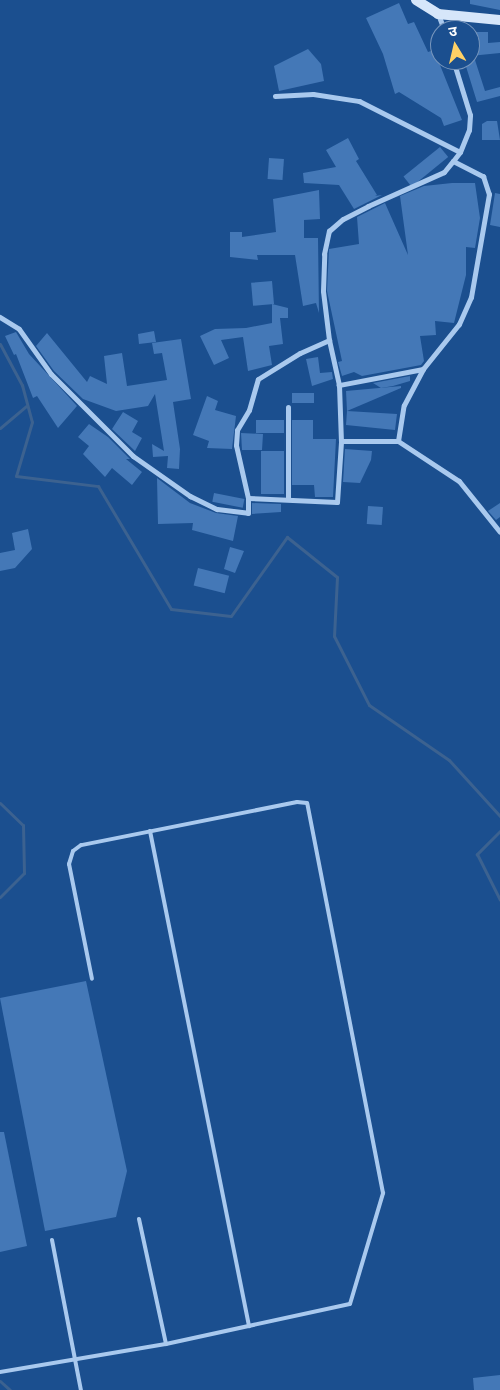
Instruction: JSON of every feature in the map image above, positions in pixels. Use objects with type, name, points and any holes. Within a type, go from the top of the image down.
[{"type":"main road","points":[[416,0],[438,14],[500,20]]},
{"type":"street","points":[[438,14],[440,20]]},
{"type":"street","points":[[248,498],[336,502],[340,441],[339,385],[329,340],[323,291],[324,254],[329,231],[352,214],[444,172],[453,161],[462,149],[470,130],[468,105],[456,70]]},
{"type":"street","points":[[275,96],[313,94],[359,101],[462,149]]},
{"type":"street","points":[[398,441],[404,405],[422,369],[459,324],[471,297],[485,228],[488,194],[483,176],[453,161]]},
{"type":"street","points":[[0,317],[19,329],[51,374],[133,456],[190,496],[217,509],[248,513],[248,498],[236,445],[239,426],[249,410],[258,379],[300,353],[329,340]]},
{"type":"street","points":[[339,385],[422,369]]},
{"type":"street","points":[[288,407],[288,500]]},
{"type":"street","points":[[340,441],[398,441],[459,481],[500,532]]},
{"type":"lane","points":[[2,1372],[75,1358],[166,1344],[350,1304],[383,1193],[307,803],[297,802],[81,845],[73,851],[69,864],[92,979]]},
{"type":"lane","points":[[150,831],[249,1326]]},
{"type":"lane","points":[[139,1219],[166,1344]]},
{"type":"lane","points":[[52,1240],[81,1389]]},
{"type":"building","points":[[470,0],[500,0],[500,10],[470,4]]},
{"type":"building","points":[[399,3],[408,24],[414,22],[428,52],[430,51],[430,70],[442,70],[462,120],[444,126],[441,118],[399,92],[395,94],[383,54],[366,18]]},
{"type":"building","points":[[480,32],[488,32],[488,43],[500,42],[500,53],[480,55]]},
{"type":"building","points":[[308,49],[321,64],[324,81],[279,91],[274,66]]},
{"type":"building","points":[[467,70],[478,70],[485,91],[500,87],[500,96],[477,102]]},
{"type":"building","points":[[487,121],[497,121],[500,140],[482,140],[482,124]]},
{"type":"building","points":[[348,138],[359,159],[356,161],[377,195],[375,196],[382,195],[354,209],[339,185],[304,183],[303,173],[336,167],[326,150]]},
{"type":"building","points":[[440,147],[448,157],[412,187],[403,177]]},
{"type":"building","points":[[269,158],[284,159],[282,180],[268,179]]},
{"type":"building","points":[[475,183],[480,218],[475,248],[466,247],[466,275],[454,323],[435,321],[436,335],[420,336],[424,361],[421,365],[362,376],[354,372],[342,376],[338,362],[342,361],[327,291],[329,249],[359,244],[357,217],[385,203],[408,255],[400,196],[424,186]]},
{"type":"building","points":[[319,190],[320,219],[304,220],[304,238],[318,238],[319,313],[316,303],[303,306],[295,255],[257,255],[258,260],[230,257],[230,232],[242,232],[242,237],[276,232],[273,199]]},
{"type":"building","points":[[495,193],[500,194],[500,227],[490,225]]},
{"type":"building","points":[[272,281],[274,304],[253,306],[251,283]]},
{"type":"building","points":[[272,304],[288,308],[288,318],[280,318],[283,344],[269,346],[272,365],[248,371],[243,337],[221,340],[229,358],[214,365],[200,336],[215,329],[246,328],[272,323]]},
{"type":"building","points":[[154,331],[156,342],[139,344],[138,334]]},
{"type":"building","points":[[16,332],[29,354],[77,406],[58,428],[37,396],[33,398],[16,354],[14,355],[5,336]]},
{"type":"building","points":[[47,333],[87,382],[90,376],[107,384],[104,356],[122,353],[127,386],[167,380],[162,353],[154,354],[152,343],[181,339],[191,399],[173,402],[180,449],[179,469],[167,468],[168,456],[153,457],[152,444],[164,451],[155,394],[148,406],[116,411],[83,399],[54,371],[36,346]]},
{"type":"building","points":[[318,357],[320,373],[332,372],[333,379],[312,386],[306,359]]},
{"type":"building","points":[[410,376],[410,381],[393,386],[381,388],[373,383]]},
{"type":"building","points":[[401,386],[401,388],[347,411],[346,391]]},
{"type":"building","points":[[292,393],[314,393],[314,403],[292,403]]},
{"type":"building","points":[[207,396],[218,401],[215,410],[236,416],[232,449],[207,448],[209,441],[193,435]]},
{"type":"building","points":[[347,411],[397,414],[395,430],[346,425]]},
{"type":"building","points":[[123,412],[138,421],[132,432],[142,438],[135,451],[112,429]]},
{"type":"building","points":[[256,420],[284,420],[284,433],[256,433]]},
{"type":"building","points":[[292,420],[313,420],[313,439],[336,439],[333,497],[315,497],[314,485],[292,485]]},
{"type":"building","points":[[89,424],[108,437],[130,459],[126,459],[142,472],[132,485],[112,468],[105,477],[83,454],[89,446],[78,437]]},
{"type":"building","points":[[241,433],[263,434],[262,450],[242,450]]},
{"type":"building","points":[[345,449],[372,451],[371,460],[360,483],[343,482]]},
{"type":"building","points":[[261,451],[284,451],[284,494],[261,494]]},
{"type":"building","points":[[157,478],[190,503],[216,513],[238,516],[233,541],[192,530],[193,523],[158,524]]},
{"type":"building","points":[[214,493],[244,499],[243,508],[212,502]]},
{"type":"building","points":[[252,503],[281,504],[281,512],[252,514]]},
{"type":"building","points":[[500,503],[500,517],[496,520],[488,511]]},
{"type":"building","points":[[368,506],[383,507],[382,525],[367,524]]},
{"type":"building","points":[[28,529],[32,549],[15,568],[0,571],[0,553],[15,550],[12,533]]},
{"type":"building","points":[[230,547],[244,551],[235,573],[224,569]]},
{"type":"building","points":[[198,568],[229,576],[225,593],[194,585]]},
{"type":"building","points":[[86,981],[127,1171],[116,1217],[45,1231],[0,998]]},
{"type":"building","points":[[0,1132],[4,1132],[27,1246],[0,1252]]},
{"type":"building","points":[[500,1375],[500,1390],[474,1390],[473,1378]]},
{"type":"waterway","points":[[0,344],[22,385],[32,422],[16,476],[98,486],[171,609],[231,616],[287,537],[337,577],[334,636],[369,705],[449,760],[500,816]]},
{"type":"waterway","points":[[0,428],[26,406]]},
{"type":"waterway","points":[[0,803],[23,825],[24,873],[0,897]]},
{"type":"waterway","points":[[500,831],[477,854],[500,900]]},
{"type":"waterway","points":[[0,1381],[10,1390]]}]
